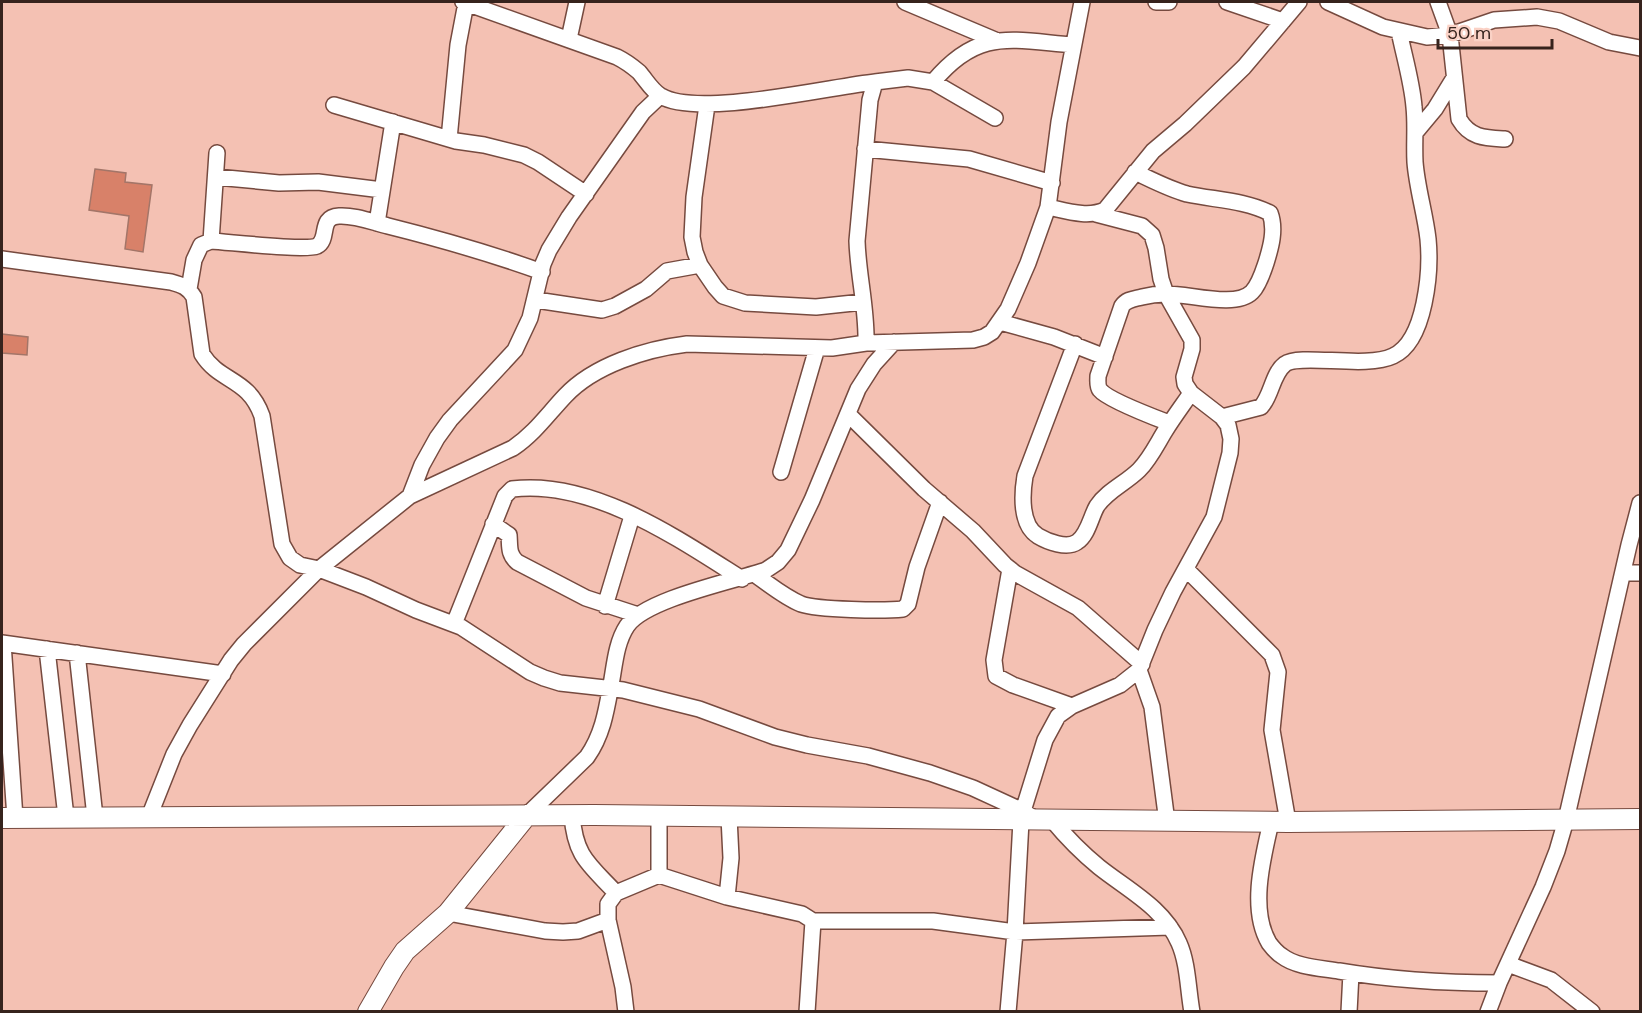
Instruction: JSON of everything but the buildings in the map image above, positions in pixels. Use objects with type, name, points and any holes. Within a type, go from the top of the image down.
[{"type":"street","points":[[449,139],[464,2],[616,57],[628,63],[660,96],[672,100],[707,105],[908,78],[933,82],[995,118]]},
{"type":"street","points":[[569,39],[577,2]]},
{"type":"street","points":[[905,2],[995,40],[1073,45]]},
{"type":"street","points":[[149,817],[174,754],[223,674],[244,644],[319,569],[410,496],[513,448],[536,429],[579,383],[595,373],[644,352],[665,346],[703,343],[832,348],[866,343],[973,340],[984,338],[992,332],[1008,309],[1028,263],[1048,207],[1059,122],[1082,2]]},
{"type":"street","points":[[1156,2],[1169,2]]},
{"type":"street","points":[[1227,2],[1283,21]]},
{"type":"street","points":[[1096,214],[1105,210],[1153,151],[1185,124],[1244,67],[1299,2]]},
{"type":"street","points":[[1328,2],[1366,20],[1427,37],[1450,35],[1494,20],[1537,17],[1559,21],[1609,42],[1641,48]]},
{"type":"street","points":[[1438,2],[1450,35],[1459,119],[1464,128],[1474,136],[1505,140]]},
{"type":"street","points":[[1222,417],[1261,407],[1270,396],[1279,370],[1292,361],[1375,361],[1395,356],[1403,349],[1417,327],[1423,306],[1428,251],[1415,162],[1412,92],[1399,31]]},
{"type":"street","points":[[933,82],[951,62],[966,51],[995,40]]},
{"type":"street","points":[[1415,133],[1435,109],[1454,78]]},
{"type":"street","points":[[866,343],[867,328],[857,241],[870,100],[875,82]]},
{"type":"street","points":[[410,496],[422,465],[437,438],[450,420],[515,350],[536,300],[549,250],[569,217],[643,112],[660,96]]},
{"type":"street","points":[[334,105],[449,139],[524,155],[586,194]]},
{"type":"street","points":[[707,105],[692,219],[694,252],[715,287],[723,296],[734,300],[816,307],[863,302]]},
{"type":"street","points":[[377,223],[393,122]]},
{"type":"street","points":[[865,149],[969,159],[1052,183]]},
{"type":"street","points":[[212,241],[217,153]]},
{"type":"street","points":[[1135,172],[1181,192],[1230,200],[1263,209],[1270,213],[1273,220],[1271,248],[1252,292],[1237,299],[1224,300],[1166,294],[1126,301],[1122,306],[1098,376],[1101,391],[1169,423]]},
{"type":"street","points":[[216,177],[279,183],[318,182],[382,190]]},
{"type":"street","points":[[1008,1011],[1015,932],[1052,726],[1058,716],[1072,706],[1120,685],[1141,667],[1155,630],[1215,517],[1230,453],[1231,439],[1228,425],[1222,417],[1191,393],[1185,384],[1184,377],[1192,349],[1192,340],[1166,294],[1152,235],[1142,226],[1096,214],[1048,207]]},
{"type":"street","points":[[189,289],[197,251],[201,246],[212,241],[299,248],[315,247],[321,242],[326,221],[331,217],[350,216],[508,260],[542,273]]},
{"type":"street","points":[[2,259],[171,282],[189,289],[194,297],[202,354],[215,368],[249,392],[257,402],[262,416],[282,543],[290,558],[300,565],[319,569],[454,624],[530,672],[544,678],[560,682],[610,687],[699,709],[799,743],[868,756],[930,773],[973,788],[1034,819],[1083,853],[1150,905],[1170,927],[1180,944],[1192,1011]]},
{"type":"street","points":[[536,300],[602,310],[615,306],[646,289],[668,271],[700,265]]},
{"type":"street","points":[[1000,322],[1074,344],[1105,357]]},
{"type":"street","points":[[368,1011],[393,967],[405,951],[448,913],[527,815],[594,748],[604,721],[621,636],[627,626],[638,615],[664,602],[766,570],[778,562],[788,550],[864,379],[894,342]]},
{"type":"street","points":[[1074,344],[1024,476],[1026,522],[1031,530],[1051,541],[1067,545],[1076,543],[1082,538],[1097,506],[1106,496],[1139,471],[1191,393]]},
{"type":"street","points":[[780,472],[817,348]]},
{"type":"street","points":[[848,414],[1010,569],[1078,608],[1141,667],[1154,718],[1167,822]]},
{"type":"street","points":[[454,624],[505,496],[512,489],[555,488],[583,495],[679,538],[789,598],[803,604],[824,607],[903,609],[908,604],[917,567],[940,502]]},
{"type":"street","points":[[1488,1011],[1557,851],[1641,503]]},
{"type":"street","points":[[605,606],[632,516]]},
{"type":"street","points":[[493,524],[509,535],[510,552],[517,562],[586,598],[638,615]]},
{"type":"street","points":[[1010,569],[994,660],[996,676],[1013,685],[1072,706]]},
{"type":"street","points":[[1186,569],[1272,655],[1276,663],[1277,684],[1272,730],[1280,822],[1260,874],[1261,915],[1264,932],[1270,944],[1282,957],[1294,962],[1351,974],[1435,983],[1499,983]]},
{"type":"street","points":[[1623,573],[1641,573]]},
{"type":"street","points":[[223,674],[2,643],[8,818],[572,815],[1167,822],[1641,819]]},
{"type":"street","points":[[47,649],[66,818]]},
{"type":"street","points":[[77,653],[95,817]]},
{"type":"street","points":[[572,815],[577,847],[584,859],[616,893]]},
{"type":"street","points":[[659,816],[659,875]]},
{"type":"street","points":[[727,897],[731,858],[729,817]]},
{"type":"street","points":[[626,1011],[608,920],[608,904],[616,893],[659,875],[727,897],[802,914],[813,921],[933,921],[1015,932],[1170,927]]},
{"type":"street","points":[[448,913],[545,931],[563,932],[578,931],[608,920]]},
{"type":"street","points":[[807,1011],[813,921]]},
{"type":"street","points":[[1508,964],[1551,980],[1592,1011]]},
{"type":"street","points":[[1348,1011],[1351,974]]}]
